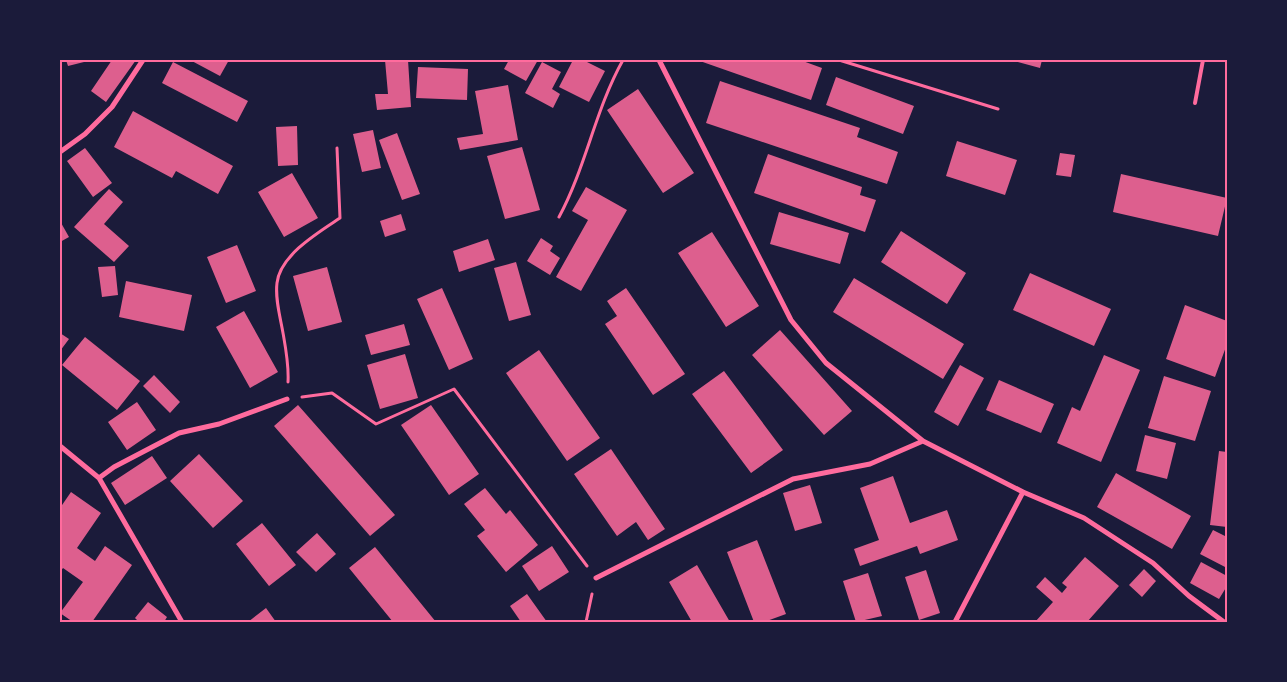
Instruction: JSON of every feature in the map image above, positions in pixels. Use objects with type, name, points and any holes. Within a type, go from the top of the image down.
[{"type":"street","points":[[60,152],[85,134],[112,107],[143,60]]},
{"type":"street","points":[[659,60],[791,320],[826,363],[923,441],[1023,492],[1084,518],[1153,563],[1189,596],[1224,622]]},
{"type":"street","points":[[99,478],[114,467],[179,433],[219,424],[287,399]]},
{"type":"street","points":[[596,578],[793,479],[870,464],[923,441]]},
{"type":"street","points":[[60,446],[99,478],[182,622]]},
{"type":"street","points":[[955,622],[1023,492]]},
{"type":"lane","points":[[1195,103],[1203,60]]},
{"type":"path","points":[[559,217],[581,171],[595,122],[623,60]]},
{"type":"path","points":[[839,60],[998,109]]},
{"type":"path","points":[[337,148],[340,218],[298,248],[286,263],[277,280],[276,294],[289,365],[287,399],[332,393],[376,424],[454,389],[528,490],[596,578],[586,622]]},
{"type":"building","points":[[66,60],[88,60],[88,61],[68,66]]},
{"type":"building","points":[[112,60],[136,60],[106,102],[91,91]]},
{"type":"building","points":[[190,60],[229,60],[220,76]]},
{"type":"building","points":[[385,60],[408,60],[411,107],[377,110],[375,94],[388,94]]},
{"type":"building","points":[[509,60],[538,60],[526,81],[504,69]]},
{"type":"building","points":[[573,60],[583,60],[605,71],[589,102],[559,87]]},
{"type":"building","points":[[697,60],[800,60],[822,68],[811,100]]},
{"type":"building","points":[[1010,60],[1042,60],[1040,68]]},
{"type":"building","points":[[173,62],[248,101],[237,122],[162,83]]},
{"type":"building","points":[[542,62],[561,72],[552,89],[560,94],[553,108],[525,93]]},
{"type":"building","points":[[418,67],[468,69],[467,100],[416,98]]},
{"type":"building","points":[[836,77],[914,106],[903,134],[826,105]]},
{"type":"building","points":[[720,81],[860,128],[857,137],[898,152],[887,184],[706,123]]},
{"type":"building","points":[[508,85],[518,140],[460,150],[457,138],[483,134],[475,91]]},
{"type":"building","points":[[638,89],[694,173],[663,193],[607,110]]},
{"type":"building","points":[[133,111],[233,166],[218,194],[176,171],[172,178],[114,147]]},
{"type":"building","points":[[297,126],[298,165],[278,166],[276,127]]},
{"type":"building","points":[[373,130],[381,168],[362,172],[353,134]]},
{"type":"building","points":[[397,133],[420,194],[402,200],[379,140]]},
{"type":"building","points":[[957,141],[1017,160],[1005,195],[946,176]]},
{"type":"building","points":[[522,147],[540,210],[505,219],[487,156]]},
{"type":"building","points":[[85,148],[112,183],[93,197],[67,161]]},
{"type":"building","points":[[1060,153],[1075,155],[1071,177],[1056,175]]},
{"type":"building","points":[[768,154],[862,187],[860,195],[876,200],[865,232],[754,193]]},
{"type":"building","points":[[292,173],[318,218],[284,237],[258,192]]},
{"type":"building","points":[[1121,174],[1227,198],[1218,236],[1113,212]]},
{"type":"building","points":[[586,187],[627,210],[581,291],[556,277],[588,220],[572,211]]},
{"type":"building","points":[[109,189],[123,202],[104,224],[129,246],[114,262],[74,227]]},
{"type":"building","points":[[779,212],[849,233],[840,264],[770,244]]},
{"type":"building","points":[[401,214],[406,230],[385,237],[380,221]]},
{"type":"building","points":[[60,221],[69,237],[60,242]]},
{"type":"building","points":[[901,231],[966,273],[947,304],[881,262]]},
{"type":"building","points":[[712,232],[759,306],[726,327],[678,253]]},
{"type":"building","points":[[541,238],[553,246],[550,251],[560,258],[550,275],[527,261]]},
{"type":"building","points":[[488,239],[495,260],[459,272],[453,251]]},
{"type":"building","points":[[237,245],[256,291],[226,303],[207,257]]},
{"type":"building","points":[[516,262],[531,315],[509,321],[494,268]]},
{"type":"building","points":[[115,266],[118,295],[102,297],[98,267]]},
{"type":"building","points":[[327,267],[342,322],[308,331],[293,276]]},
{"type":"building","points":[[1030,273],[1111,309],[1094,346],[1013,310]]},
{"type":"building","points":[[854,278],[964,344],[943,379],[833,312]]},
{"type":"building","points":[[126,281],[192,295],[184,331],[119,317]]},
{"type":"building","points":[[442,288],[473,359],[449,370],[417,299]]},
{"type":"building","points":[[626,288],[685,374],[653,395],[605,324],[617,316],[607,301]]},
{"type":"building","points":[[1185,305],[1227,321],[1227,344],[1215,377],[1166,359]]},
{"type":"building","points":[[244,311],[278,372],[250,388],[216,327]]},
{"type":"building","points":[[404,324],[410,345],[371,355],[365,335]]},
{"type":"building","points":[[780,330],[852,411],[824,435],[752,355]]},
{"type":"building","points":[[60,333],[69,339],[60,351]]},
{"type":"building","points":[[85,337],[140,381],[117,410],[62,365]]},
{"type":"building","points":[[539,350],[600,438],[567,461],[506,373]]},
{"type":"building","points":[[405,354],[418,398],[380,409],[367,365]]},
{"type":"building","points":[[1104,355],[1140,370],[1101,462],[1057,443],[1072,407],[1080,411]]},
{"type":"building","points":[[960,365],[984,378],[958,426],[934,412]]},
{"type":"building","points":[[724,371],[783,450],[751,473],[692,394]]},
{"type":"building","points":[[154,375],[180,402],[170,413],[143,386]]},
{"type":"building","points":[[1164,376],[1211,391],[1195,441],[1148,428]]},
{"type":"building","points":[[999,380],[1054,404],[1041,433],[986,410]]},
{"type":"building","points":[[137,402],[156,430],[127,450],[108,422]]},
{"type":"building","points":[[298,405],[395,515],[370,536],[274,426]]},
{"type":"building","points":[[431,405],[479,474],[449,495],[401,425]]},
{"type":"building","points":[[1145,435],[1176,443],[1167,479],[1136,471]]},
{"type":"building","points":[[611,449],[665,529],[648,540],[636,522],[617,536],[574,474]]},
{"type":"building","points":[[1219,451],[1227,452],[1227,527],[1210,525]]},
{"type":"building","points":[[199,454],[243,501],[213,528],[170,481]]},
{"type":"building","points":[[152,456],[167,478],[125,505],[111,483]]},
{"type":"building","points":[[1116,473],[1191,516],[1172,549],[1097,507]]},
{"type":"building","points":[[893,476],[910,523],[947,510],[958,540],[920,554],[917,546],[860,566],[854,549],[879,540],[860,488]]},
{"type":"building","points":[[810,485],[822,523],[795,531],[783,493]]},
{"type":"building","points":[[485,488],[506,514],[510,510],[538,545],[506,572],[477,536],[485,530],[464,504]]},
{"type":"building","points":[[71,492],[101,513],[77,548],[95,561],[105,546],[132,565],[92,622],[73,622],[60,613],[83,582],[63,568],[60,572],[60,508]]},
{"type":"building","points":[[262,523],[296,565],[269,586],[236,544]]},
{"type":"building","points":[[1213,530],[1227,537],[1227,568],[1200,554]]},
{"type":"building","points":[[317,533],[336,554],[316,572],[296,552]]},
{"type":"building","points":[[757,540],[786,614],[764,622],[754,622],[727,552]]},
{"type":"building","points":[[552,546],[569,572],[539,591],[522,566]]},
{"type":"building","points":[[375,547],[436,622],[393,622],[349,568]]},
{"type":"building","points":[[1085,557],[1119,586],[1087,622],[1035,622],[1053,602],[1036,587],[1045,577],[1062,593],[1067,587],[1062,583]]},
{"type":"building","points":[[1201,562],[1227,576],[1227,586],[1219,599],[1190,583]]},
{"type":"building","points":[[697,565],[730,622],[692,622],[669,582]]},
{"type":"building","points":[[1144,569],[1156,581],[1142,597],[1129,585]]},
{"type":"building","points":[[926,570],[940,613],[919,620],[905,577]]},
{"type":"building","points":[[868,573],[882,616],[856,622],[843,581]]},
{"type":"building","points":[[527,594],[547,622],[521,622],[510,606]]},
{"type":"building","points":[[148,602],[167,617],[164,622],[139,622],[135,618]]},
{"type":"building","points":[[266,608],[276,622],[248,622]]}]
